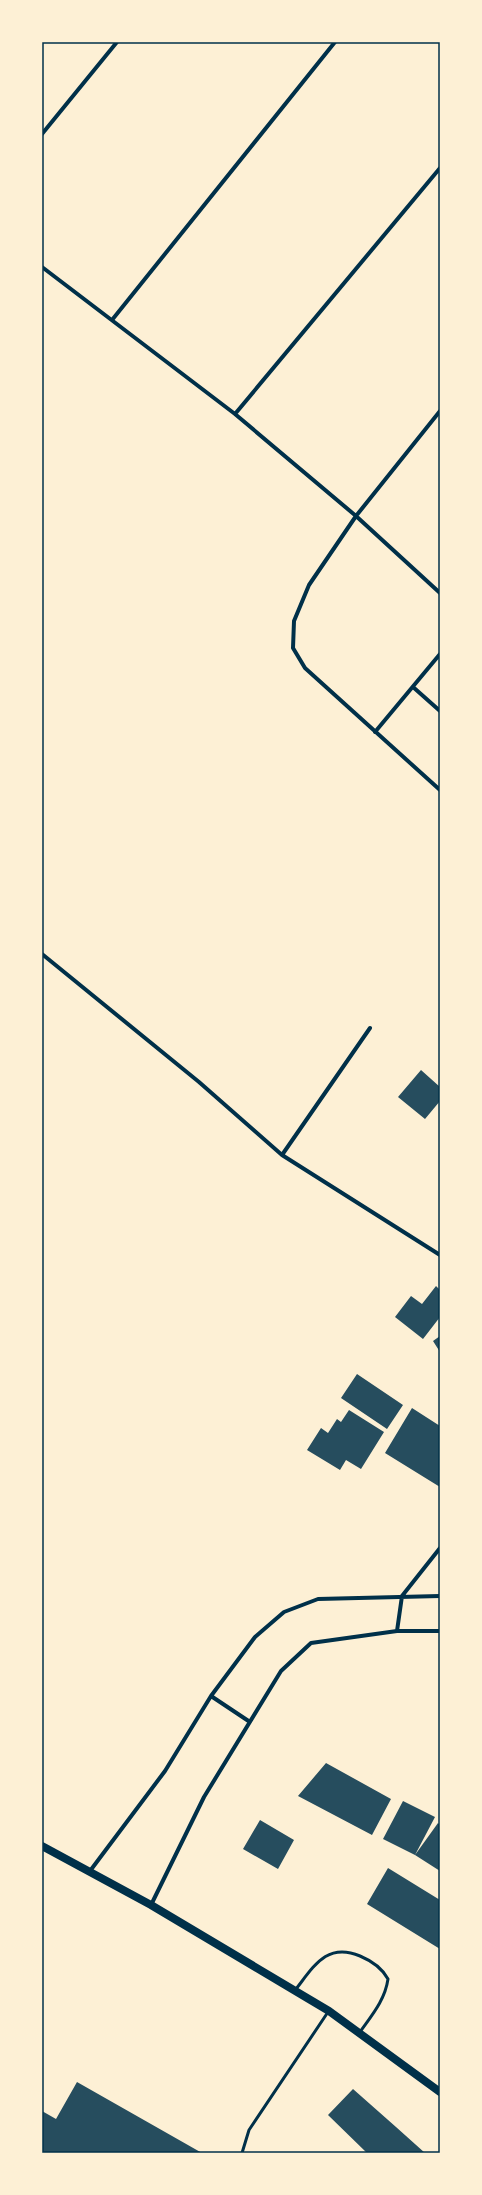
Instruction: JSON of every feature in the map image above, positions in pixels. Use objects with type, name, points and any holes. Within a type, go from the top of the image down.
[{"type":"main road","points":[[42,1846],[151,1905],[329,2011],[440,2092]]},
{"type":"street","points":[[42,134],[117,42]]},
{"type":"street","points":[[112,320],[335,42]]},
{"type":"street","points":[[236,414],[440,168]]},
{"type":"street","points":[[42,267],[236,414],[356,516],[440,593]]},
{"type":"street","points":[[440,411],[356,516],[309,585],[294,621],[293,648],[305,668],[440,790]]},
{"type":"street","points":[[375,732],[440,654]]},
{"type":"street","points":[[413,687],[440,711]]},
{"type":"street","points":[[42,954],[199,1082],[282,1155],[440,1255]]},
{"type":"street","points":[[282,1155],[370,1028]]},
{"type":"street","points":[[397,1631],[402,1596],[440,1548]]},
{"type":"street","points":[[90,1871],[166,1771],[211,1696],[255,1637],[284,1612],[318,1599],[440,1596]]},
{"type":"street","points":[[151,1905],[204,1797],[281,1671],[310,1643],[397,1631],[440,1631]]},
{"type":"street","points":[[211,1696],[250,1722]]},
{"type":"lane","points":[[295,1991],[318,1961],[331,1953],[347,1950],[367,1959],[383,1970],[388,1979],[386,1992],[380,2004],[359,2033]]},
{"type":"lane","points":[[242,2153],[249,2130],[329,2011]]},
{"type":"building","points":[[421,1070],[440,1087],[440,1101],[425,1119],[398,1097]]},
{"type":"building","points":[[436,1286],[440,1290],[440,1317],[423,1339],[395,1317],[411,1296],[422,1304]]},
{"type":"building","points":[[440,1336],[440,1352],[433,1341]]},
{"type":"building","points":[[357,1374],[403,1405],[387,1429],[341,1398]]},
{"type":"building","points":[[412,1408],[440,1426],[440,1487],[385,1453]]},
{"type":"building","points":[[349,1410],[384,1432],[361,1469],[346,1460],[340,1470],[307,1450],[321,1428],[328,1433],[337,1419],[341,1422]]},
{"type":"building","points":[[326,1763],[391,1799],[372,1835],[298,1796]]},
{"type":"building","points":[[403,1801],[435,1817],[415,1855],[383,1839]]},
{"type":"building","points":[[260,1820],[294,1840],[278,1869],[243,1849]]},
{"type":"building","points":[[438,1823],[440,1825],[440,1871],[415,1855]]},
{"type":"building","points":[[388,1868],[440,1900],[440,1949],[367,1904]]},
{"type":"building","points":[[77,2082],[202,2153],[42,2153],[42,2111],[56,2119]]},
{"type":"building","points":[[353,2089],[425,2153],[367,2153],[328,2115]]}]
